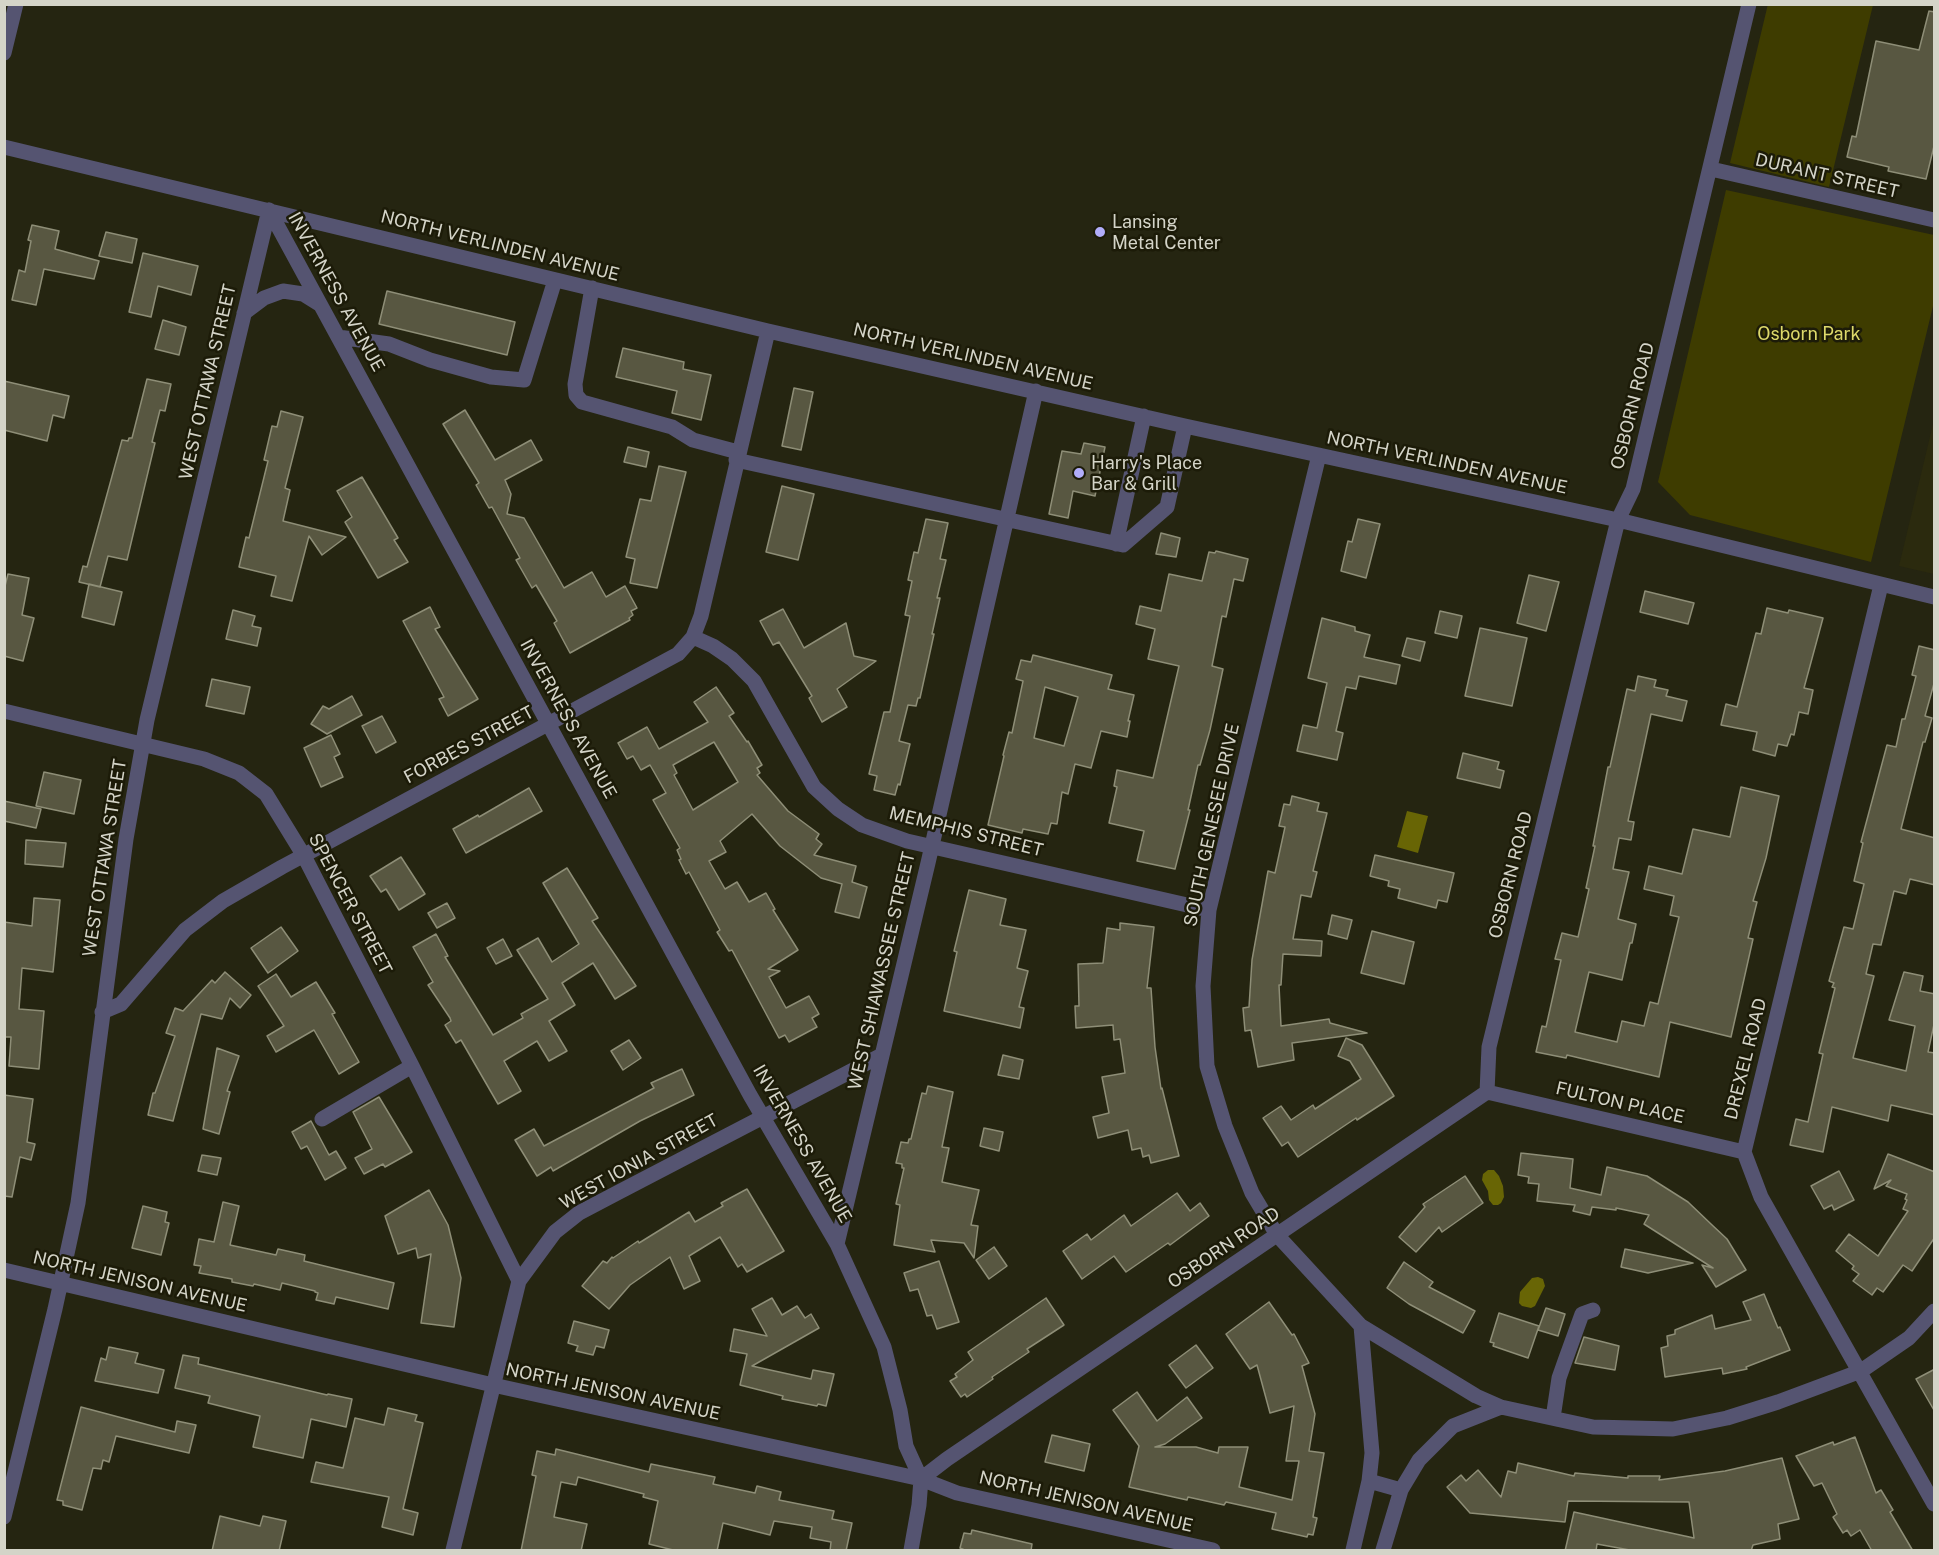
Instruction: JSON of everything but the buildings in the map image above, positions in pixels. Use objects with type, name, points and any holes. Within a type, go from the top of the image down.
[{"type":"street","points":[[4,53],[16,4]]},
{"type":"street","name":"OSBORN ROAD","points":[[921,1479],[947,1459],[1487,1092],[1489,1047],[1618,520],[1632,489],[1749,4]]},
{"type":"street","name":"NORTH VERLINDEN AVENUE","points":[[4,147],[768,331],[1185,426],[1618,520],[1935,597]]},
{"type":"street","name":"DURANT STREET","points":[[1711,169],[1935,220]]},
{"type":"street","name":"INVERNESS AVENUE","points":[[268,210],[764,1117],[837,1244]]},
{"type":"street","name":"WEST OTTAWA STREET","points":[[4,1517],[78,1203],[126,838],[142,744],[268,210]]},
{"type":"street","points":[[338,337],[389,344],[430,360],[490,377],[524,380],[555,280]]},
{"type":"street","points":[[592,288],[575,384],[576,395],[582,402],[672,427],[693,440],[737,456],[1123,545],[1167,507],[1185,426]]},
{"type":"street","points":[[244,313],[264,298],[283,291],[303,294],[321,306]]},
{"type":"street","name":"FORBES STREET","points":[[102,1012],[122,1004],[185,930],[223,901],[678,654],[693,637],[701,616],[768,331]]},
{"type":"street","name":"WEST SHIAWASSEE STREET","points":[[837,1244],[932,847],[1036,392]]},
{"type":"street","points":[[1116,544],[1144,416]]},
{"type":"street","name":"SOUTH GENESEE DRIVE","points":[[1319,455],[1209,910],[1203,986],[1207,1066],[1225,1126],[1252,1193],[1277,1235],[1361,1326],[1476,1396],[1501,1407],[1593,1427],[1673,1429],[1726,1418],[1778,1402],[1861,1371],[1909,1338],[1935,1311]]},
{"type":"street","name":"DREXEL ROAD","points":[[1744,1152],[1881,585]]},
{"type":"street","name":"MEMPHIS STREET","points":[[693,637],[732,659],[754,681],[814,787],[838,809],[862,825],[932,847],[1209,910]]},
{"type":"street","name":"SPENCER STREET","points":[[4,711],[204,759],[238,773],[266,794],[304,856],[519,1281]]},
{"type":"street","name":"WEST IONIA STREET","points":[[453,1551],[519,1281],[555,1233],[579,1213],[882,1055]]},
{"type":"street","points":[[322,1119],[412,1066]]},
{"type":"street","name":"FULTON PLACE","points":[[1487,1092],[1744,1152]]},
{"type":"street","points":[[1744,1152],[1761,1197],[1935,1504]]},
{"type":"street","points":[[837,1244],[884,1347],[900,1410],[906,1446],[921,1479],[911,1551]]},
{"type":"street","name":"NORTH JENISON AVENUE","points":[[4,1270],[493,1385],[921,1479],[957,1493],[1214,1551]]},
{"type":"street","points":[[1552,1418],[1559,1378],[1582,1314],[1593,1310]]},
{"type":"street","points":[[1353,1551],[1369,1481],[1372,1453],[1361,1326]]},
{"type":"street","points":[[1383,1551],[1401,1490],[1419,1460],[1453,1426],[1501,1407]]},
{"type":"street","points":[[1369,1481],[1401,1490]]},
{"type":"shaded area","points":[[1934,420],[1934,574],[1899,566]]},
{"type":"shaded area","points":[[1407,811],[1428,816],[1418,853],[1397,847]]},
{"type":"shaded area","points":[[1488,1170],[1494,1170],[1503,1186],[1504,1197],[1498,1205],[1493,1205],[1489,1200],[1488,1191],[1482,1180],[1483,1174]]},
{"type":"shaded area","points":[[1532,1278],[1543,1279],[1545,1286],[1535,1306],[1531,1308],[1522,1306],[1519,1303],[1520,1292]]},
{"type":"green space","points":[[1768,4],[1873,5],[1829,187],[1730,163]]},
{"type":"green space","name":"Osborn Park","points":[[1726,190],[1934,235],[1934,302],[1871,562],[1690,515],[1658,482]]},
{"type":"place","name":"Lansing Metal Center","points":[[1100,232]]},
{"type":"place","name":"Harry's Place Bar & Grill","points":[[1079,473]]}]
